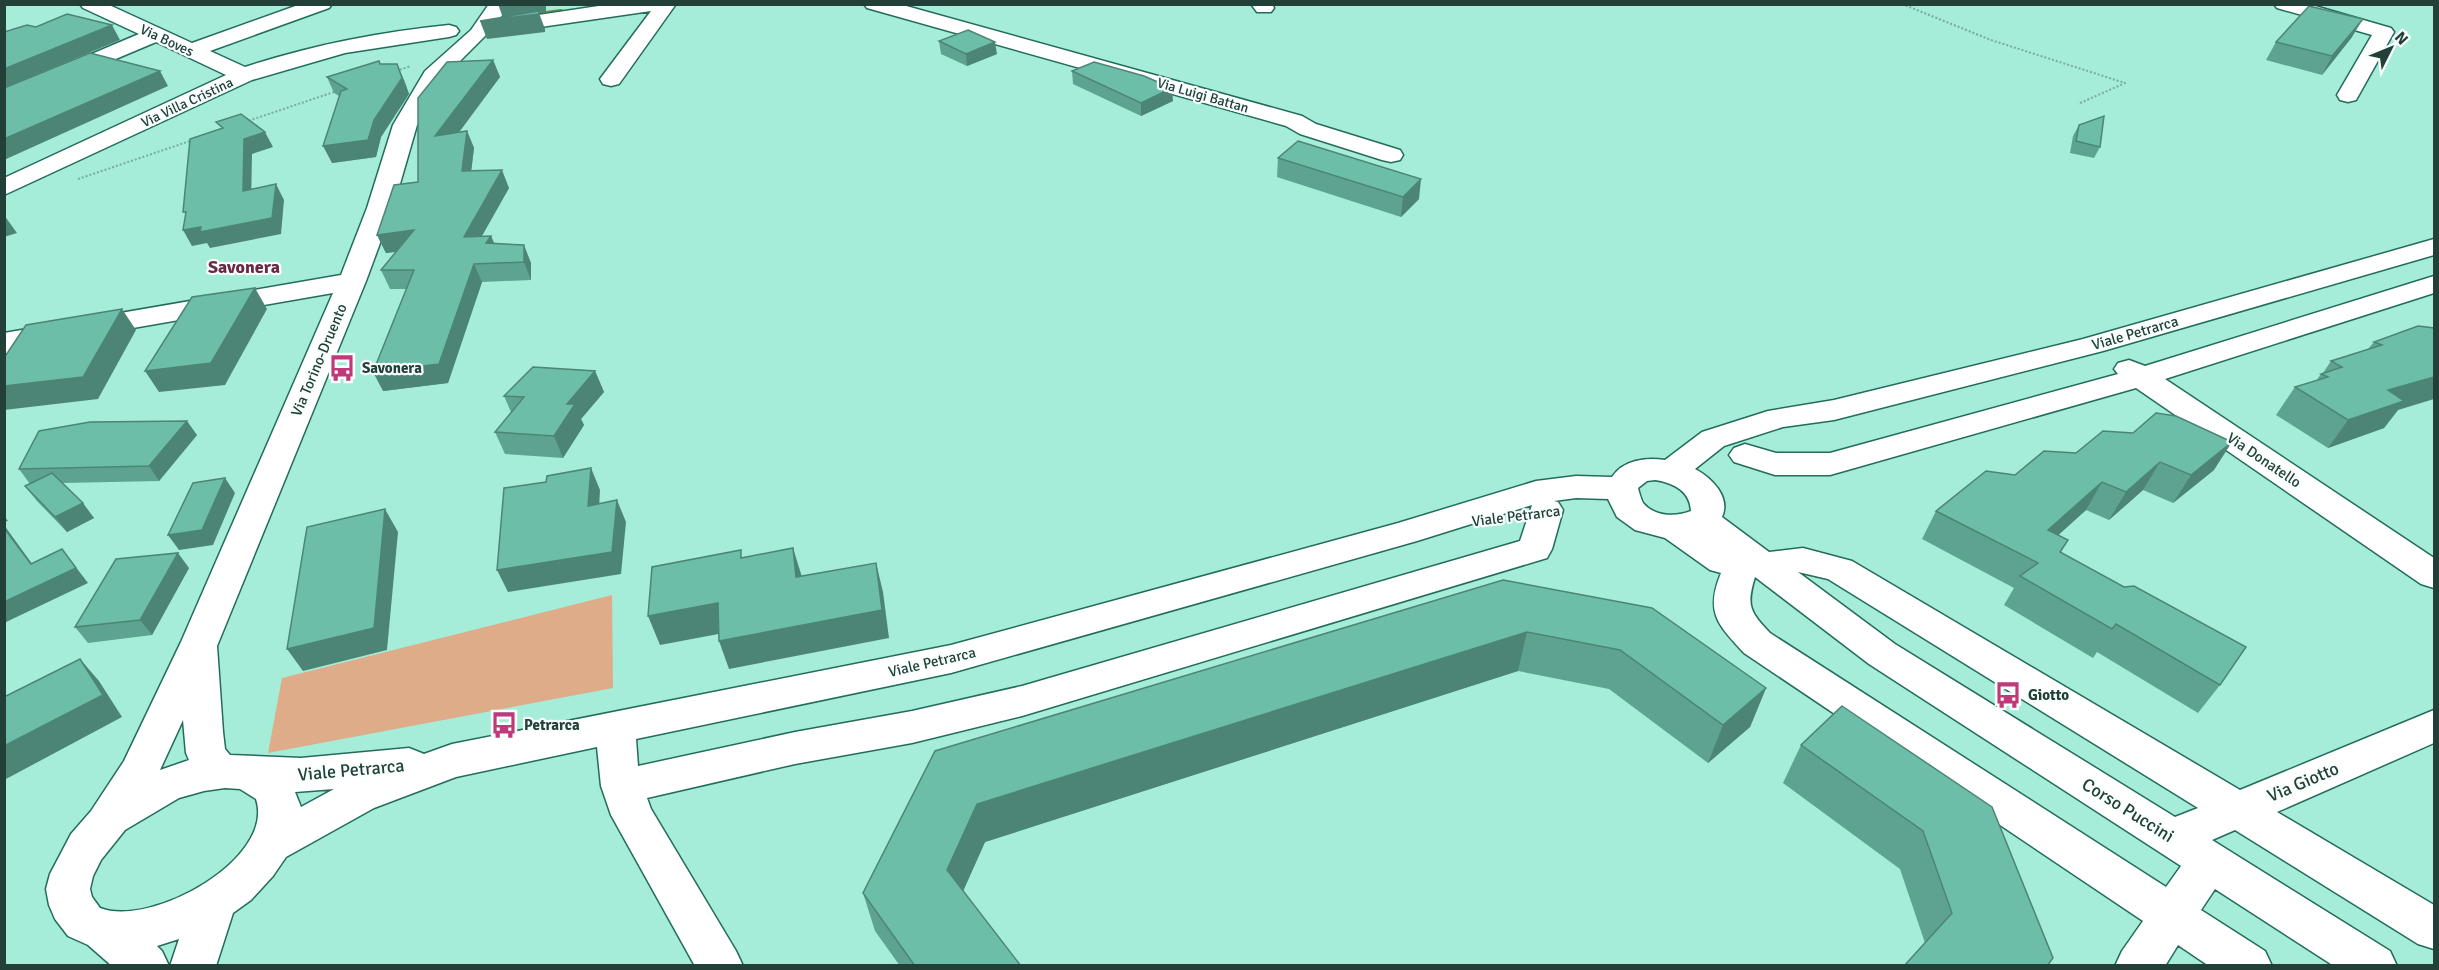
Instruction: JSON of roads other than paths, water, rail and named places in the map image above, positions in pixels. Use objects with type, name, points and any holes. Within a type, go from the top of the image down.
[{"type":"street","points":[[93,10],[144,4]]},
{"type":"street","points":[[190,51],[322,4]]},
{"type":"street","points":[[458,34],[490,4]]},
{"type":"street","name":"Via Torino-Druento","points":[[146,966],[104,930],[84,922],[71,905],[68,889],[72,874],[86,847],[106,824],[139,772],[200,642],[352,281],[380,208],[405,124],[435,68],[458,34],[500,4]]},
{"type":"street","name":"Via Villa Cristina","points":[[4,188],[244,75],[310,53],[377,41],[458,34],[657,4]]},
{"type":"street","points":[[611,79],[666,4]]},
{"type":"street","name":"Via Luigi Battan","points":[[874,4],[1294,121],[1308,129],[1391,154]]},
{"type":"street","points":[[2284,4],[2384,32],[2348,95]]},
{"type":"street","name":"Via Boves","points":[[93,10],[156,35],[244,75]]},
{"type":"street","points":[[4,99],[156,35]]},
{"type":"street","name":"Viale Petrarca","points":[[1672,471],[1713,440],[1779,418],[1834,410],[2093,345],[2434,247]]},
{"type":"street","points":[[2399,257],[2434,276]]},
{"type":"street","points":[[4,349],[9,341],[352,281]]},
{"type":"street","points":[[1745,455],[1775,464],[1830,464],[2141,377],[2434,284]]},
{"type":"street","name":"Via Donatello","points":[[2093,345],[2434,575]]},
{"type":"street","name":"Viale Petrarca","points":[[1693,512],[1745,455],[1798,433],[1834,410]]},
{"type":"street","points":[[1672,471],[1641,470],[1629,476],[1625,499],[1647,522],[1693,512]]},
{"type":"street","name":"Corso Puccini","points":[[1672,471],[1693,512],[1800,615],[1882,654],[2374,966]]},
{"type":"street","name":"Viale Petrarca","points":[[234,773],[318,774],[452,761],[951,659],[1405,533],[1536,492],[1576,487],[1625,499]]},
{"type":"street","name":"Viale Petrarca","points":[[1405,533],[1625,499]]},
{"type":"street","points":[[622,786],[795,748],[912,727],[1022,701],[1445,576],[1535,549],[1546,510]]},
{"type":"street","points":[[2249,966],[1757,643],[1737,622],[1730,598],[1752,570],[1787,559],[1814,560],[1840,570],[2434,929]]},
{"type":"street","name":"Via Torino-Druento","points":[[200,642],[202,732],[206,753],[234,773]]},
{"type":"street","name":"Via Giotto","points":[[2172,838],[2434,726]]},
{"type":"street","points":[[616,727],[617,762],[622,786],[632,814],[720,966]]},
{"type":"street","name":"Viale Petrarca","points":[[271,844],[359,796],[452,761]]},
{"type":"street","points":[[104,930],[138,931],[180,919],[216,900],[235,886],[258,863],[271,844],[281,812],[273,788],[234,773],[191,776],[158,789],[129,805],[106,824]]},
{"type":"street","points":[[2138,966],[2209,861]]},
{"type":"street","points":[[193,966],[216,900]]},
{"type":"waterway","points":[[529,16],[561,12]]},
{"type":"place","name":"Savonera","points":[[342,368]]},
{"type":"place","name":"Giotto","points":[[2008,695]]},
{"type":"place","name":"Petrarca","points":[[504,725]]},
{"type":"district","name":"Savonera","points":[[244,267]]}]
